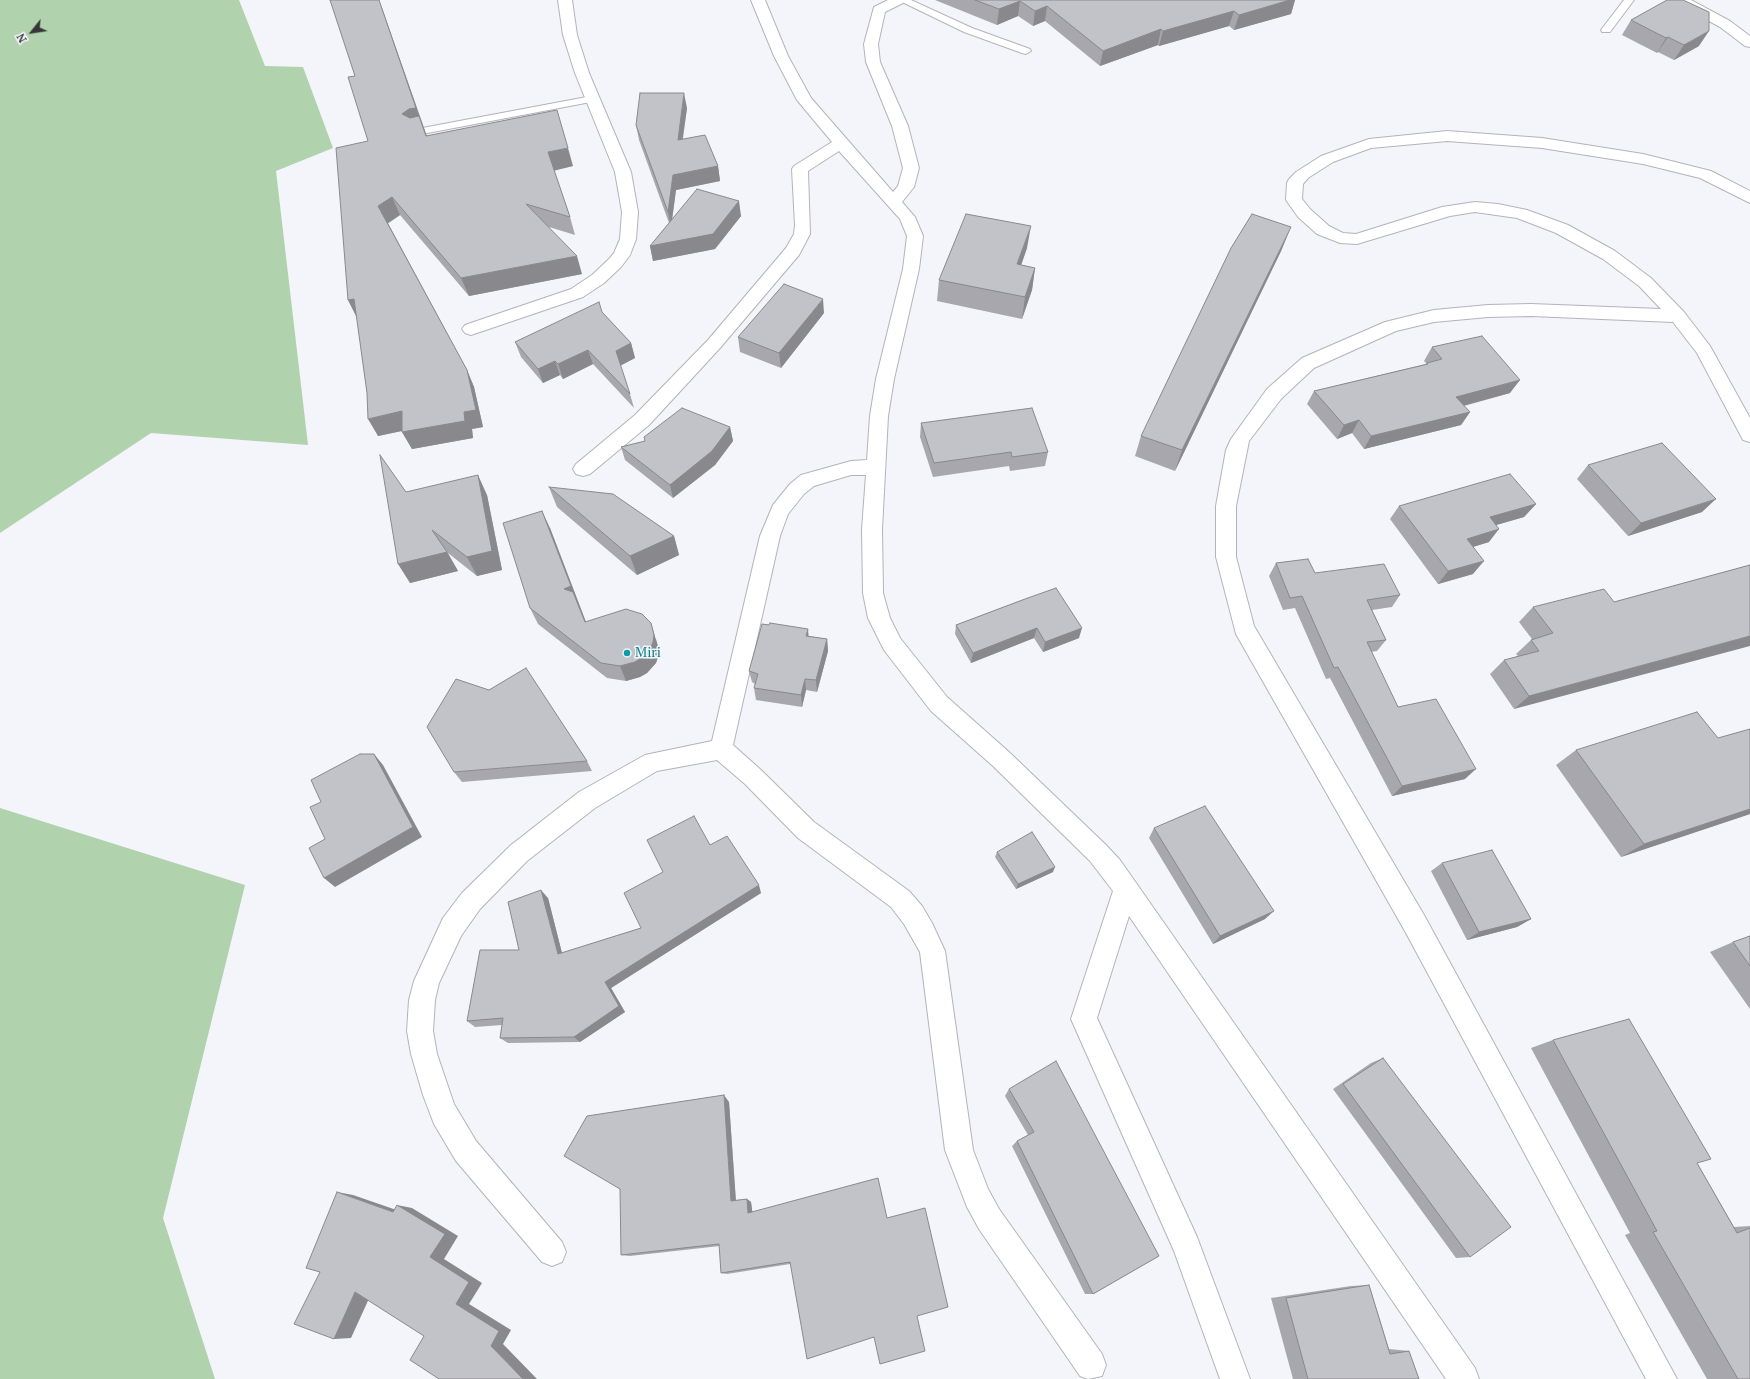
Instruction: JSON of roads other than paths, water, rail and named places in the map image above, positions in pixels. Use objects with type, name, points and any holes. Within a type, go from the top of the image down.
[{"type":"street","points":[[471,329],[577,293],[598,279],[622,256],[628,239],[630,212],[624,172],[592,99],[570,35],[565,0]]},
{"type":"street","points":[[758,0],[781,56],[804,100],[840,144],[907,217],[915,236],[911,270],[885,379],[879,416],[872,529],[873,593],[880,618],[892,644],[939,704],[1001,759],[1098,853],[1126,888],[1464,1379]]},
{"type":"street","points":[[893,202],[906,187],[911,168],[900,126],[873,62],[871,44],[879,10],[898,0]]},
{"type":"street","points":[[1681,0],[1725,24],[1750,43]]},
{"type":"street","points":[[1750,198],[1705,174],[1643,159],[1542,143],[1447,136],[1369,144],[1326,158],[1302,175],[1295,183],[1294,200],[1314,223],[1323,230],[1340,238],[1357,239],[1448,211],[1475,207],[1498,209],[1521,214],[1562,228],[1609,255],[1645,282],[1678,316],[1704,350],[1750,435]]},
{"type":"street","points":[[583,469],[652,409],[714,344],[793,251],[802,234],[804,225],[800,169],[840,144]]},
{"type":"street","points":[[1662,1379],[1415,924],[1244,628],[1226,557],[1226,506],[1236,450],[1240,439],[1274,394],[1308,363],[1391,326],[1434,316],[1488,311],[1531,310],[1678,316]]},
{"type":"street","points":[[721,749],[770,536],[780,510],[797,489],[808,480],[851,468],[876,467]]},
{"type":"street","points":[[552,1252],[478,1168],[444,1114],[436,1095],[424,1054],[420,1031],[422,1000],[427,981],[452,927],[471,900],[519,853],[587,800],[653,762],[721,749]]},
{"type":"street","points":[[721,749],[753,777],[806,830],[900,899],[920,926],[932,951],[959,1150],[978,1197],[989,1219],[1091,1365]]},
{"type":"street","points":[[1126,888],[1084,1019],[1187,1247],[1235,1379]]},
{"type":"lane","points":[[903,0],[968,30],[1026,51]]},
{"type":"lane","points":[[1606,30],[1629,0]]},
{"type":"lane","points":[[417,132],[592,99]]},
{"type":"place","name":"Miri","points":[[627,653]]}]
